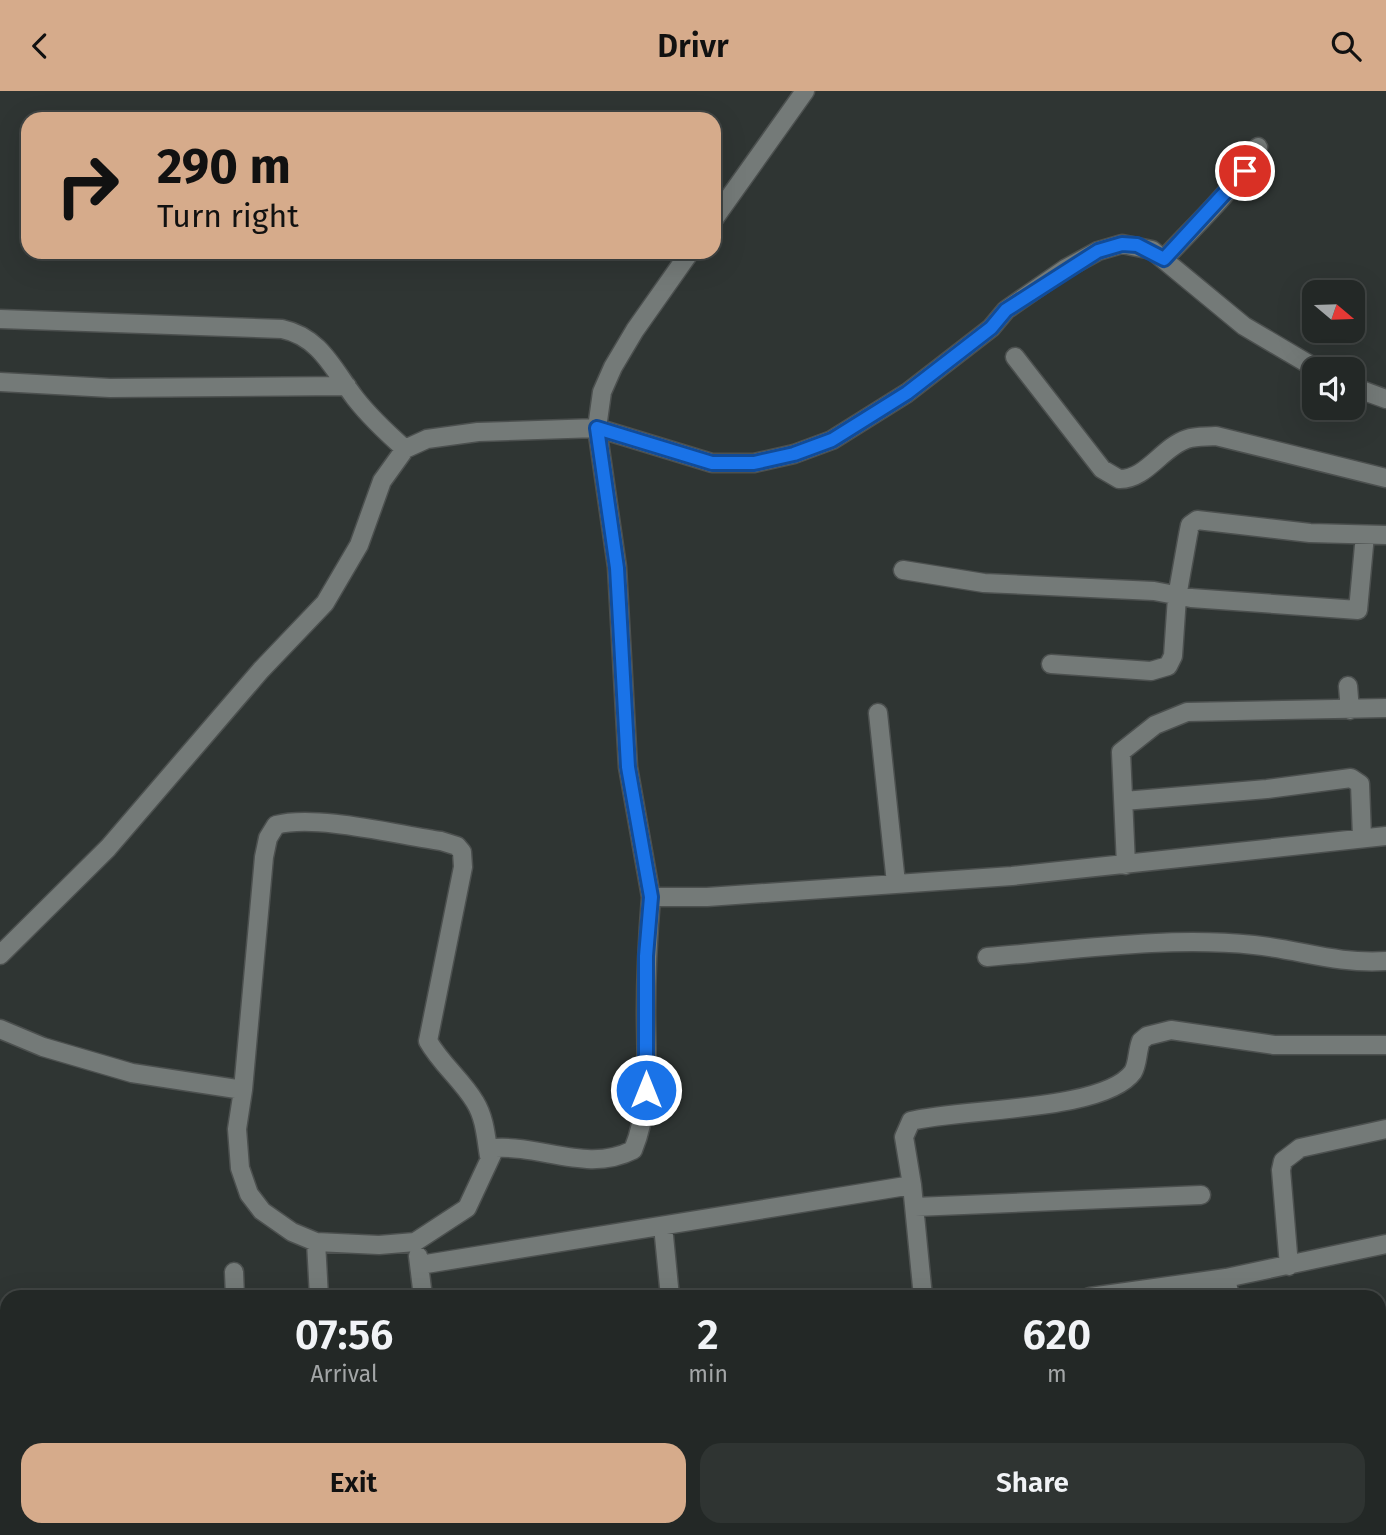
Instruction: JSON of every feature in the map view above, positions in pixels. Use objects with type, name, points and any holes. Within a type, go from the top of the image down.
[{"type":"street","points":[[721,209],[805,91]]},
{"type":"street","points":[[1164,259],[1230,190],[1258,147]]},
{"type":"street","points":[[0,955],[107,848],[261,670],[326,603],[359,545],[382,481],[405,449],[427,439],[478,432],[597,428],[712,463],[754,463],[794,454],[832,440],[907,393],[991,328],[1006,310],[1098,251],[1122,244],[1137,245],[1164,259],[1244,326],[1302,360]]},
{"type":"street","points":[[489,1156],[475,1102],[437,1057],[428,1041],[463,867],[462,852],[457,846],[441,841],[291,821],[276,825],[268,838],[237,1129],[240,1168],[249,1194],[272,1218],[292,1232],[316,1243],[379,1245],[415,1242],[467,1208],[478,1189],[489,1156],[495,1149],[510,1147],[582,1160],[614,1160],[633,1150],[640,1132],[646,1090],[646,956],[651,897],[628,767],[617,568],[597,428],[602,392],[613,367],[635,330],[685,259]]},
{"type":"street","points":[[0,319],[282,329],[299,333],[318,346],[377,424],[405,449]]},
{"type":"street","points":[[1014,357],[1102,470],[1119,479],[1138,475],[1168,450],[1187,439],[1216,436],[1386,478]]},
{"type":"street","points":[[0,382],[110,388],[347,386]]},
{"type":"street","points":[[1365,391],[1386,399]]},
{"type":"street","points":[[1051,664],[1151,671],[1168,666],[1173,656],[1177,597],[1190,525],[1197,520],[1310,533],[1386,535]]},
{"type":"street","points":[[903,570],[984,583],[1154,591],[1177,597],[1358,610],[1365,535]]},
{"type":"street","points":[[1348,686],[1350,710]]},
{"type":"street","points":[[1126,865],[1121,752],[1156,725],[1187,712],[1386,708]]},
{"type":"street","points":[[878,713],[897,883]]},
{"type":"street","points":[[1124,801],[1267,789],[1351,778],[1360,784],[1362,838]]},
{"type":"street","points":[[651,897],[707,897],[1126,865],[1386,835]]},
{"type":"street","points":[[987,957],[1169,942],[1255,945],[1336,962],[1386,961]]},
{"type":"street","points":[[0,1029],[43,1047],[132,1073],[243,1090]]},
{"type":"street","points":[[922,1290],[915,1207],[904,1137],[911,1121],[1046,1103],[1097,1093],[1119,1085],[1131,1074],[1141,1041],[1159,1032],[1171,1030],[1274,1045],[1386,1045]]},
{"type":"street","points":[[1289,1266],[1281,1170],[1283,1161],[1300,1148],[1386,1129]]},
{"type":"street","points":[[420,1265],[912,1185]]},
{"type":"street","points":[[915,1207],[1201,1195]]},
{"type":"street","points":[[663,1226],[669,1290]]},
{"type":"street","points":[[415,1242],[422,1290]]},
{"type":"street","points":[[316,1243],[319,1290]]},
{"type":"street","points":[[1140,1290],[1226,1278],[1386,1244]]},
{"type":"street","points":[[234,1272],[235,1290]]},
{"type":"street","points":[[1226,1278],[1229,1290]]},
{"type":"route","points":[[646,1090],[646,956],[651,897],[628,767],[617,568],[597,428],[712,463],[754,463],[794,454],[832,440],[907,393],[991,328],[1006,310],[1065,269],[1098,251],[1122,244],[1137,245],[1152,250],[1164,259],[1245,171]]}]
